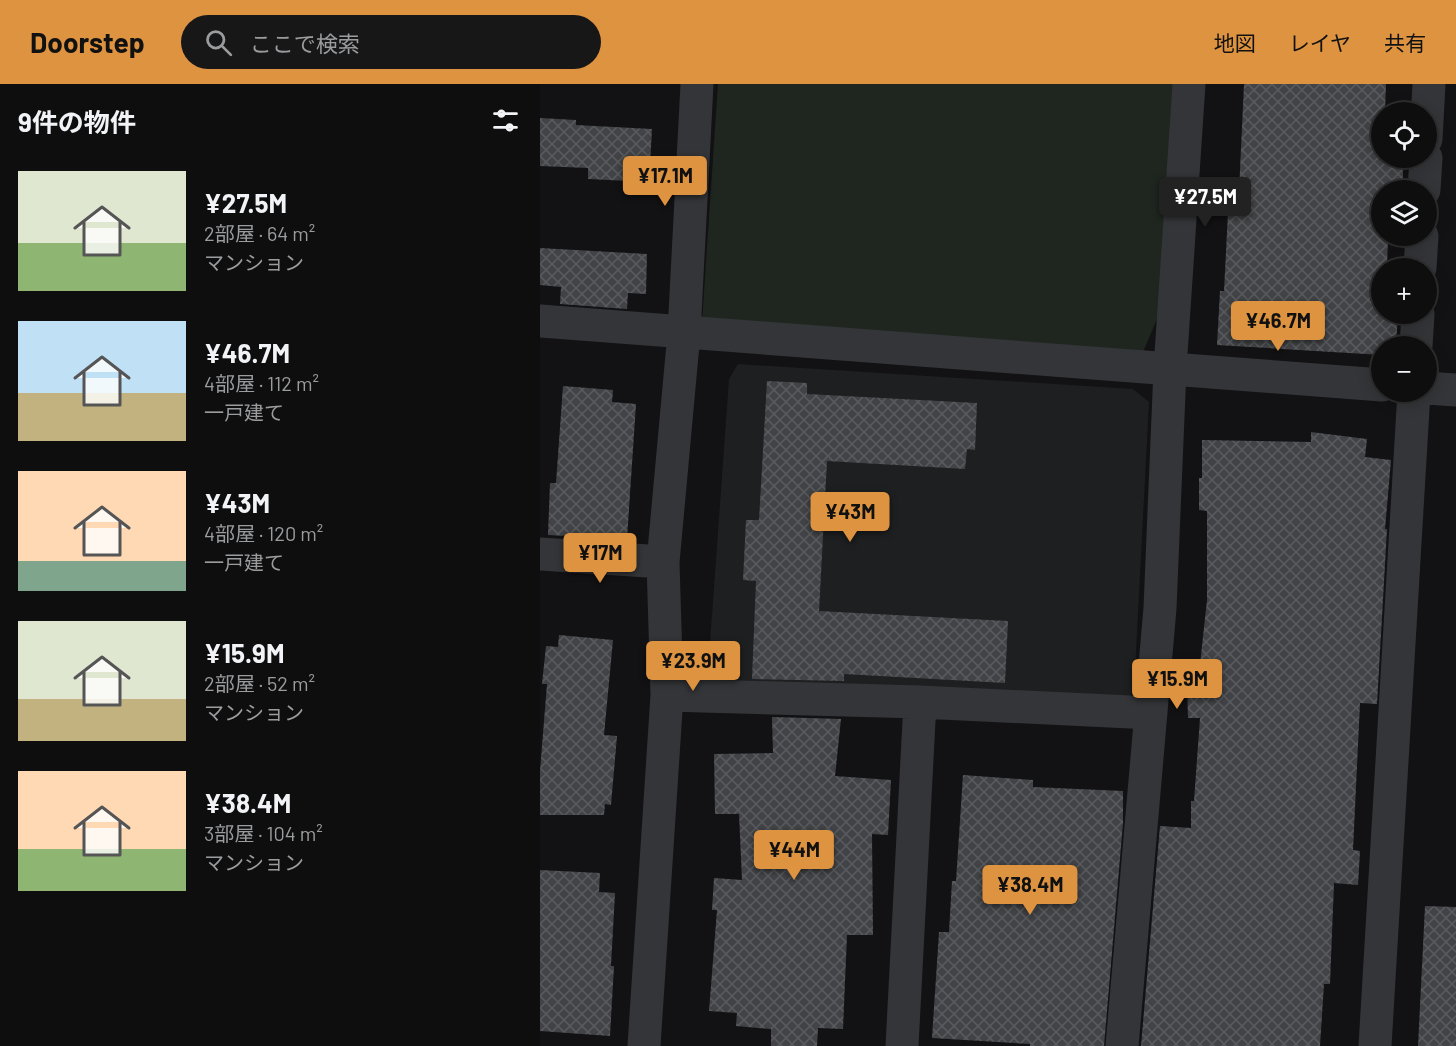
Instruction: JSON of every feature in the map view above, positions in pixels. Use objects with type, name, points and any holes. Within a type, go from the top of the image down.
[{"type":"street","points":[[644,1046],[668,695],[663,562],[684,333],[697,84]]},
{"type":"street","points":[[1122,1046],[1160,608],[1170,369],[1189,84]]},
{"type":"street","points":[[1428,102],[1429,84]]},
{"type":"street","points":[[540,321],[1371,384]]},
{"type":"street","points":[[1437,389],[1456,390]]},
{"type":"street","points":[[1375,1046],[1413,402]]},
{"type":"street","points":[[540,554],[663,562]]},
{"type":"street","points":[[668,695],[920,702],[1151,713]]},
{"type":"street","points":[[902,1046],[920,702]]},
{"type":"shaded area","points":[[718,84],[1176,84],[1160,312],[1143,352],[702,322]]},
{"type":"shaded area","points":[[738,364],[1133,389],[1149,402],[1134,690],[1128,699],[728,685],[709,657],[729,379]]},
{"type":"building","points":[[1244,84],[1386,84],[1385,102],[1371,102],[1371,168],[1403,168],[1403,180],[1371,180],[1371,246],[1388,246],[1387,258],[1371,258],[1371,324],[1397,324],[1397,336],[1371,336],[1371,354],[1217,345],[1220,291],[1224,291],[1228,212],[1238,213]]},
{"type":"building","points":[[540,118],[576,120],[576,125],[652,129],[649,182],[588,179],[588,168],[540,166]]},
{"type":"building","points":[[540,248],[647,254],[646,294],[628,293],[627,309],[560,304],[561,287],[540,285]]},
{"type":"building","points":[[767,381],[807,383],[807,394],[977,403],[975,450],[967,449],[965,469],[827,461],[819,611],[1008,621],[1005,683],[844,674],[844,681],[752,679],[756,581],[743,580],[746,520],[759,520]]},
{"type":"building","points":[[563,386],[613,390],[612,402],[636,404],[627,539],[548,535],[550,483],[556,483]]},
{"type":"building","points":[[1311,432],[1367,439],[1365,457],[1391,460],[1385,529],[1387,529],[1377,704],[1360,703],[1353,850],[1360,851],[1358,885],[1334,883],[1330,984],[1324,984],[1320,1046],[1141,1046],[1160,826],[1191,828],[1191,801],[1194,801],[1200,718],[1188,718],[1187,683],[1198,683],[1207,600],[1207,511],[1199,510],[1202,440],[1311,442]]},
{"type":"building","points":[[559,635],[613,640],[604,735],[617,736],[611,805],[605,804],[604,815],[540,815],[540,771],[547,684],[542,684],[546,646],[558,647]]},
{"type":"building","points":[[772,717],[841,719],[835,776],[891,780],[888,835],[872,834],[873,935],[847,935],[843,1029],[818,1028],[817,1046],[771,1046],[771,1029],[736,1026],[737,1013],[709,1011],[717,910],[712,910],[714,878],[742,880],[739,814],[715,814],[714,754],[773,753]]},
{"type":"building","points":[[963,775],[1033,780],[1033,787],[1123,791],[1123,823],[1104,1046],[1030,1046],[1030,1044],[932,1038],[939,932],[949,932],[952,881],[956,881]]},
{"type":"building","points":[[540,870],[600,873],[599,892],[615,893],[610,1036],[540,1031]]},
{"type":"building","points":[[1425,906],[1456,907],[1456,1046],[1418,1046]]}]
